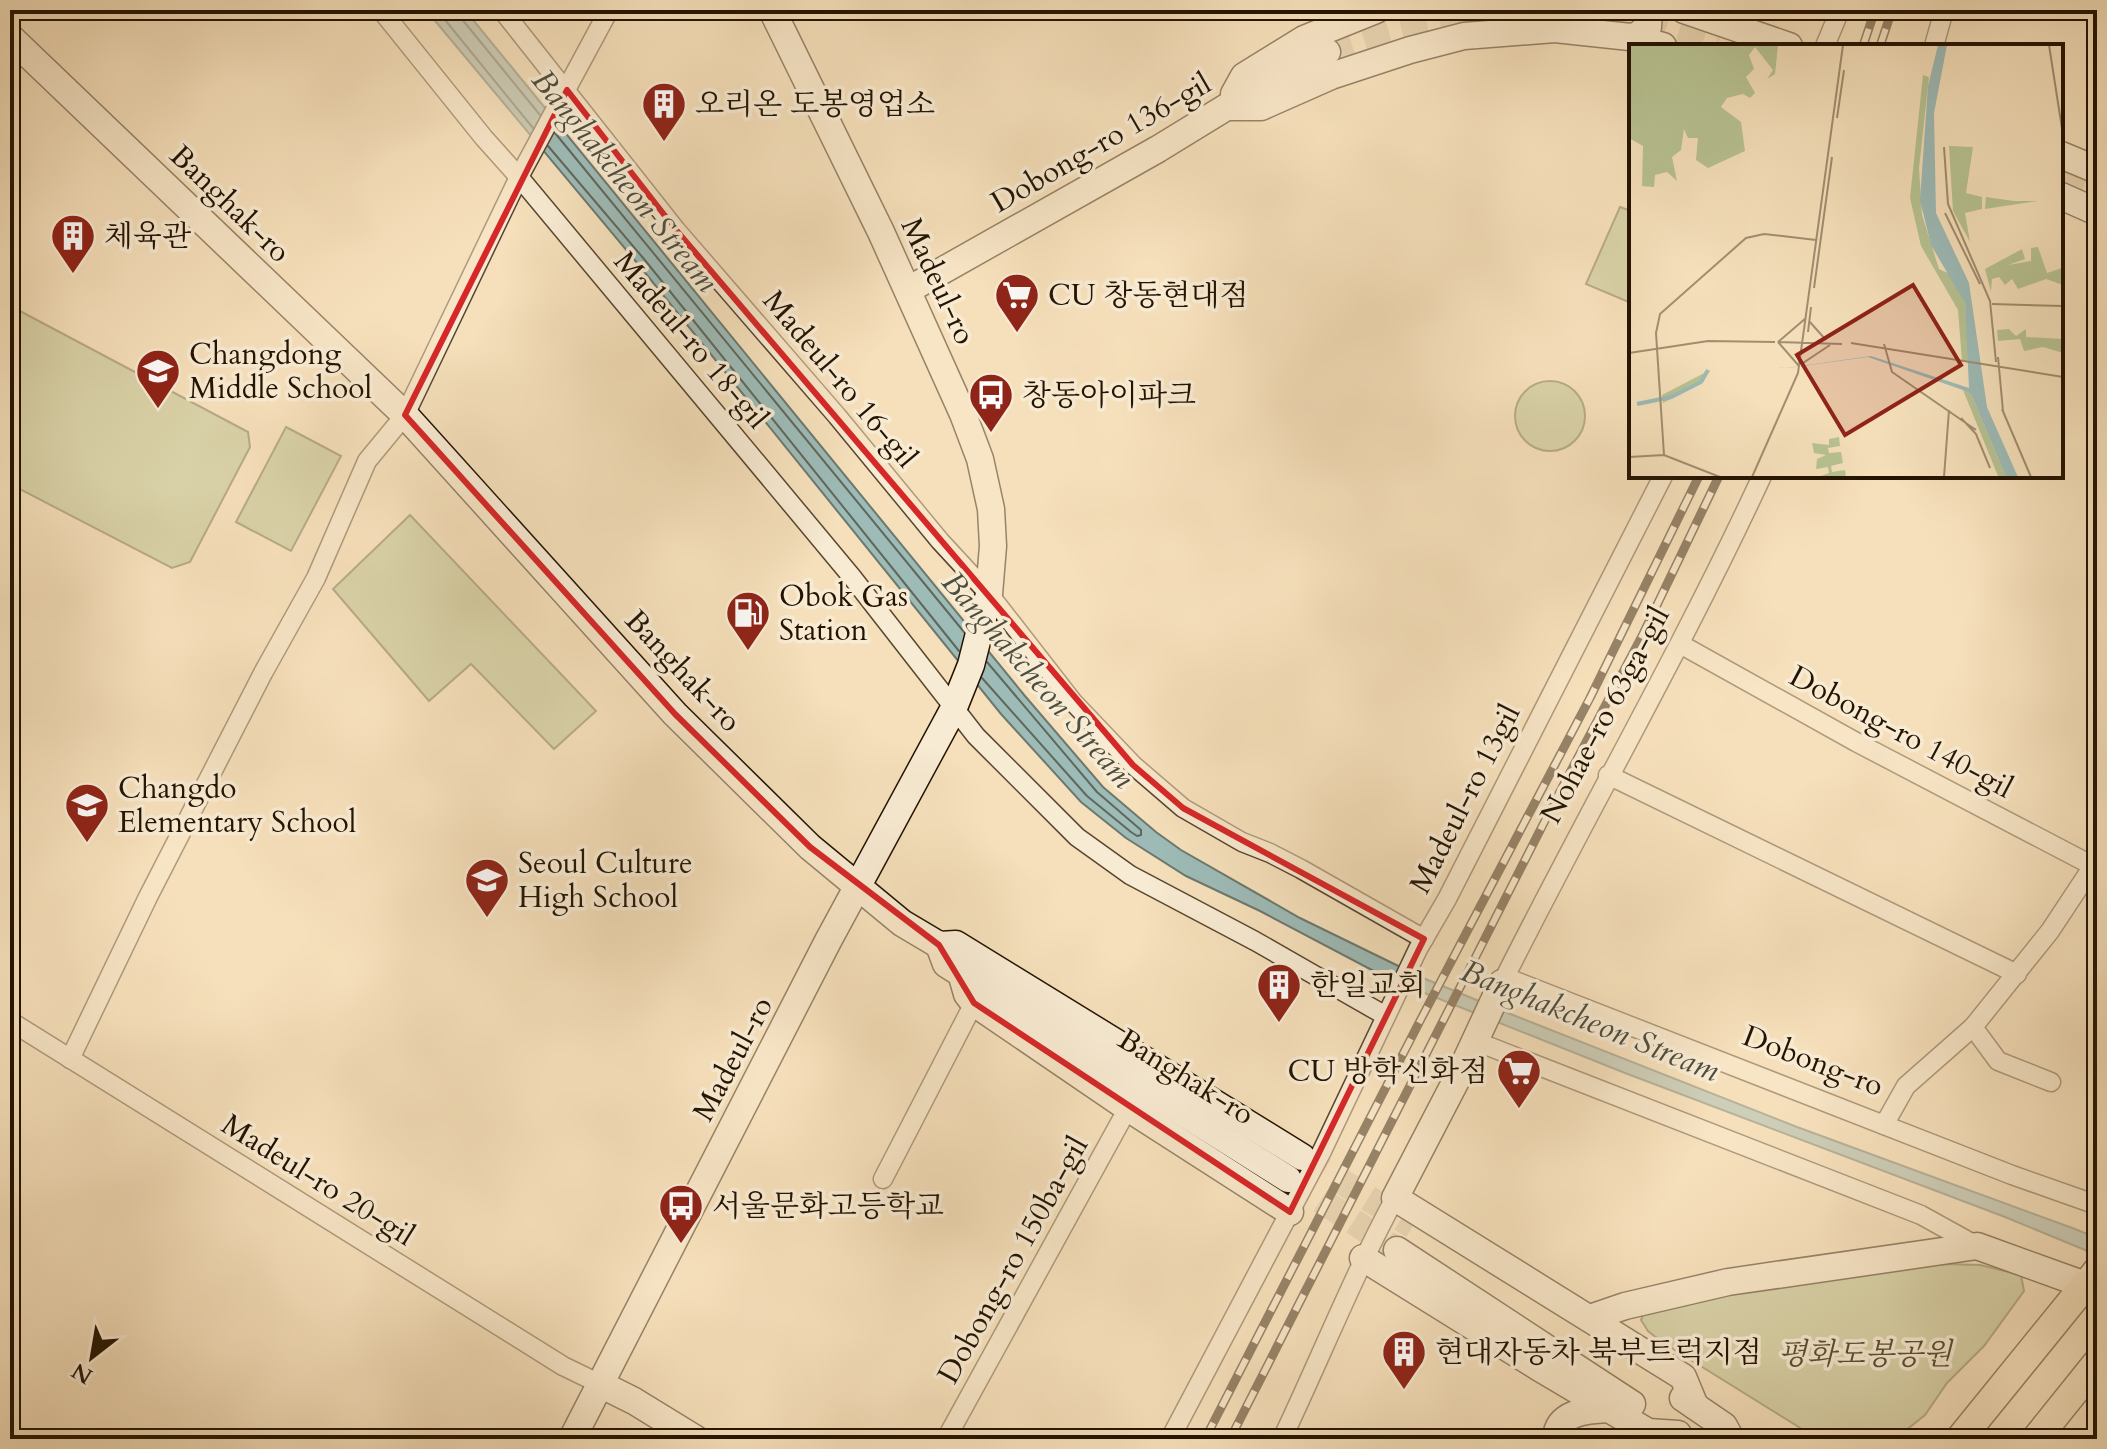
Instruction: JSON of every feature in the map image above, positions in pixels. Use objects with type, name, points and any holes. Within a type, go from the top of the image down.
[{"type":"main road","name":"Madeul-ro","points":[[572,1439],[598,1383],[953,710],[964,685],[987,602],[993,546],[991,509],[980,459],[908,290],[772,10]]},
{"type":"main road","points":[[1226,107],[1244,76],[1304,39],[1376,10]]},
{"type":"main road","points":[[1630,37],[1648,27],[1649,10]]},
{"type":"main road","points":[[1684,10],[1783,44]]},
{"type":"main road","points":[[1226,107],[1261,107],[1331,76],[1464,36],[1555,29],[1630,37],[1656,44]]},
{"type":"main road","name":"Banghak-ro","points":[[11,38],[405,415],[675,714],[810,847],[902,923],[939,945],[946,964],[972,966],[1304,1162]]},
{"type":"main road","name":"Dobong-ro 136-gil","points":[[908,290],[1158,149],[1283,74],[1327,52]]},
{"type":"main road","points":[[2063,156],[2097,170]]},
{"type":"main road","points":[[2063,197],[2097,212]]},
{"type":"main road","points":[[1290,1212],[1128,1108],[974,1003],[967,994],[972,966],[1012,964],[1050,983],[1304,1162]]},
{"type":"main road","points":[[1504,980],[1395,1198],[1683,1377],[1695,1406]]},
{"type":"main road","points":[[1413,1226],[1695,1406],[1724,1426],[1731,1439]]},
{"type":"main road","points":[[1590,1318],[1625,1306],[1728,1282],[1977,1246],[2093,1276],[1960,1439]]},
{"type":"main road","points":[[1397,1250],[1682,1437]]},
{"type":"main road","points":[[1363,1258],[1648,1432],[1682,1437]]},
{"type":"main road","points":[[2036,1439],[2097,1363]]},
{"type":"main road","points":[[598,1383],[696,1439]]},
{"type":"main road","points":[[1556,1439],[1560,1425],[1570,1416],[1588,1410],[1608,1409]]},
{"type":"street","name":"Madeul-ro 18-gil","points":[[381,10],[484,138],[524,169],[852,577],[953,710]]},
{"type":"street","name":"Madeul-ro 16-gil","points":[[502,10],[564,94],[676,230],[837,416],[987,602]]},
{"type":"street","points":[[70,1059],[248,701],[316,578],[367,461],[405,415],[524,169],[609,10]]},
{"type":"street","points":[[1826,44],[1840,10]]},
{"type":"street","points":[[1935,44],[1944,10]]},
{"type":"street","name":"Madeul-ro 13gil","points":[[1170,1439],[1290,1212],[1304,1162],[1386,1016],[1662,478]]},
{"type":"street","name":"Nohae-ro 63ga-gil","points":[[1504,980],[1608,775],[1680,644],[1761,478]]},
{"type":"street","points":[[987,602],[1073,702],[1133,765],[1183,808],[1242,842],[1291,864],[1421,944]]},
{"type":"street","name":"Dobong-ro 140-gil","points":[[1680,644],[1856,742],[2095,867]]},
{"type":"street","points":[[953,710],[1077,837],[1130,875],[1255,941],[1386,1016]]},
{"type":"street","points":[[1608,775],[2017,974]]},
{"type":"street","points":[[1884,1125],[1906,1086],[1973,1027],[2017,974],[2095,867]]},
{"type":"street","name":"Dobong-ro","points":[[1504,980],[2097,1205]]},
{"type":"street","points":[[883,1179],[974,1003]]},
{"type":"street","name":"Madeul-ro 20-gil","points":[[10,1021],[563,1366],[598,1383]]},
{"type":"street","points":[[1973,1027],[1998,1061],[2051,1082]]},
{"type":"street","points":[[1478,1035],[1921,1215],[1977,1246]]},
{"type":"street","name":"Dobong-ro 150ba-gil","points":[[946,1439],[1128,1108]]},
{"type":"street","points":[[1282,1439],[1327,1346],[1363,1258],[1395,1198]]},
{"type":"highlighted area","points":[[567,90],[676,230],[1133,765],[1183,808],[1424,939],[1290,1212],[974,1003],[939,945],[810,847],[675,714],[405,415]]},
{"type":"green space","points":[[1620,207],[1629,210],[1629,302],[1586,284]]},
{"type":"green space","points":[[18,310],[248,432],[250,447],[190,562],[172,568],[10,484],[10,312]]},
{"type":"green space","points":[[1557,381],[1579,396],[1585,416],[1583,430],[1575,441],[1564,449],[1543,451],[1525,441],[1517,430],[1515,409],[1525,391],[1536,383]]},
{"type":"green space","points":[[286,427],[341,456],[291,551],[236,522]]},
{"type":"green space","points":[[410,515],[596,711],[554,749],[471,664],[429,701],[333,589]]},
{"type":"green space","name":"평화도봉공원","points":[[1943,1264],[1980,1265],[2021,1275],[2024,1291],[1984,1346],[1947,1383],[1925,1415],[1895,1439],[1818,1439],[1662,1342],[1648,1331],[1641,1320],[1644,1313],[1657,1305]]},
{"type":"water","points":[[426,10],[465,10],[1025,696],[1103,787],[1156,832],[1181,850],[1300,918],[1423,978],[1797,1127],[2097,1238],[2097,1255],[1387,978],[1186,876],[1126,838],[1081,802],[1001,714],[638,264]]},
{"type":"tunnel","points":[[1327,52],[1419,24],[1466,14],[1514,10]]},
{"type":"tunnel","points":[[1564,10],[1623,18],[1711,44]]},
{"type":"tunnel","points":[[2063,174],[2097,187]]},
{"type":"tunnel","points":[[1302,1157],[1413,1226]]},
{"type":"tunnel","points":[[1288,1179],[1397,1250]]},
{"type":"railway","points":[[1864,44],[1875,10]]},
{"type":"railway","points":[[1881,44],[1892,10]]},
{"type":"railway","points":[[1205,1439],[1590,698],[1698,478]]},
{"type":"railway","points":[[1230,1439],[1643,634],[1718,478]]},
{"type":"place","name":"오리온 도봉영업소","points":[[664,143]]},
{"type":"place","name":"체육관","points":[[73,275]]},
{"type":"place","name":"CU 창동현대점","points":[[1017,334]]},
{"type":"place","name":"Changdong Middle School","points":[[158,410]]},
{"type":"place","name":"창동아이파크","points":[[991,434]]},
{"type":"place","name":"Obok Gas Station","points":[[748,652]]},
{"type":"place","name":"Changdo Elementary School","points":[[87,844]]},
{"type":"place","name":"Seoul Culture High School","points":[[487,919]]},
{"type":"place","name":"한일교회","points":[[1279,1024]]},
{"type":"place","name":"CU 방학신화점","points":[[1519,1110]]},
{"type":"place","name":"서울문화고등학교","points":[[681,1245]]},
{"type":"place","name":"현대자동차 북부트럭지점","points":[[1404,1391]]},
{"type":"water label","name":"Banghakcheon Stream","points":[[625,181]]},
{"type":"water label","name":"Banghakcheon Stream","points":[[1038,680]]},
{"type":"water label","name":"Banghakcheon Stream","points":[[1590,1021]]}]
